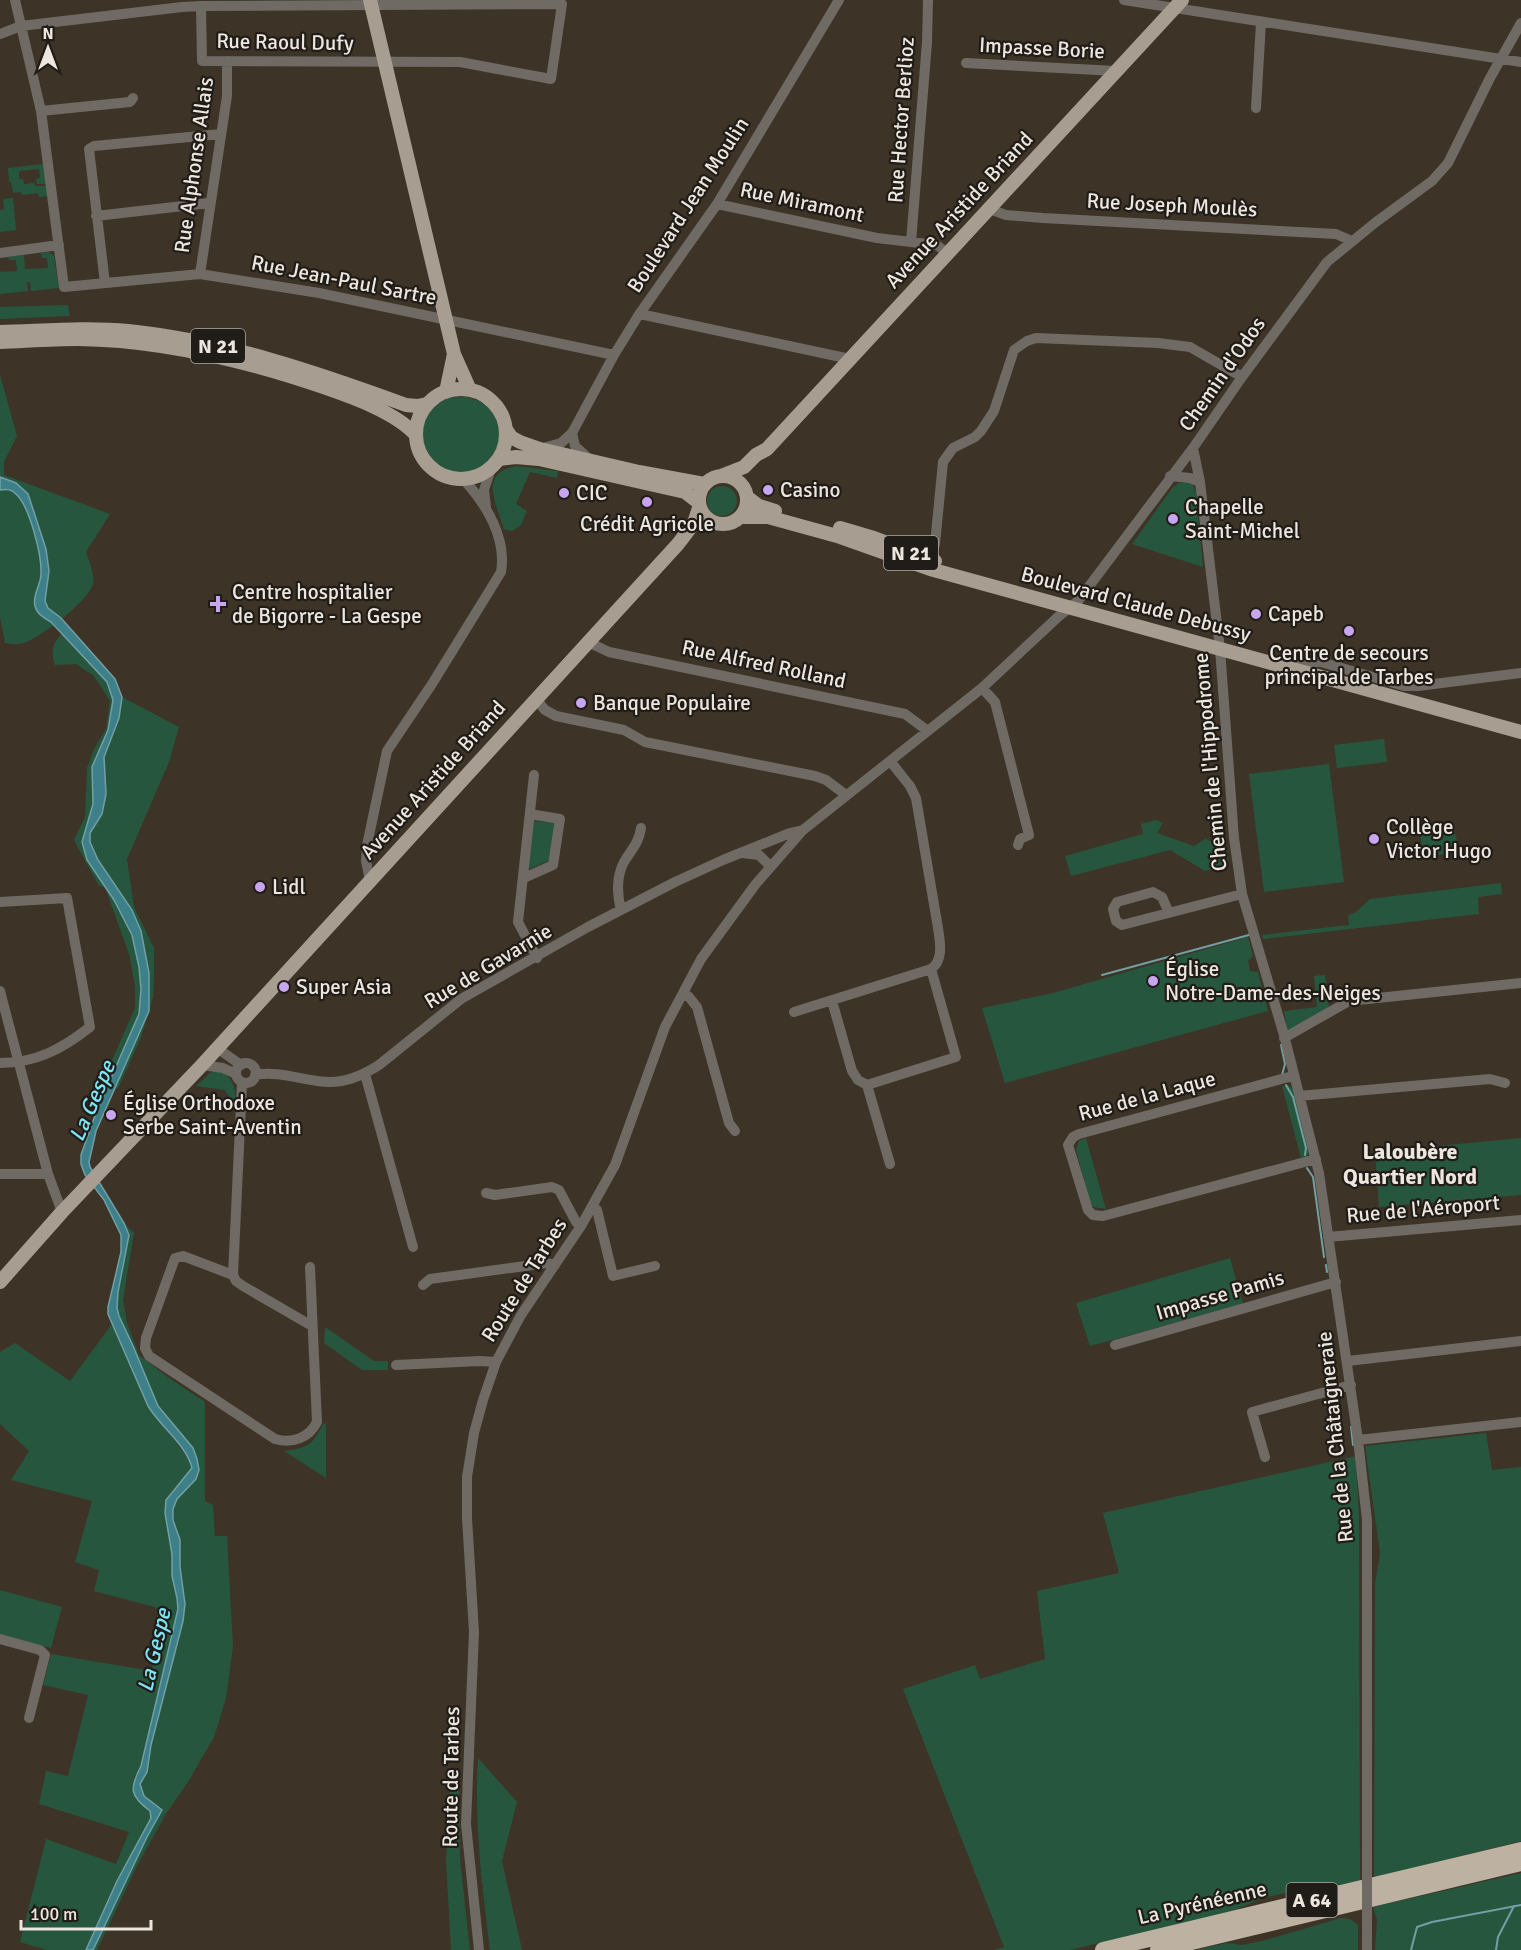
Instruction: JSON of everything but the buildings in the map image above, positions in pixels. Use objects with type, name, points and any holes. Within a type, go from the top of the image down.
[{"type":"highway","name":"La Pyrénéenne","points":[[1103,1950],[1521,1850]]},
{"type":"highway","name":"La Pyrénéenne","points":[[1158,1950],[1521,1863]]},
{"type":"main road","points":[[371,3],[454,354],[470,390]]},
{"type":"main road","name":"Avenue Aristide Briand","points":[[721,476],[744,467],[756,455],[767,449],[1179,4]]},
{"type":"main road","name":"N 21","points":[[0,332],[75,329],[128,331],[220,346],[275,360],[406,405],[428,404]]},
{"type":"main road","name":"N 21","points":[[0,342],[77,339],[127,342],[218,356],[264,367],[349,396],[402,422],[416,435]]},
{"type":"main road","points":[[446,392],[454,354]]},
{"type":"main road","points":[[699,505],[704,484],[710,479],[721,476],[739,481],[747,494],[747,504],[741,517],[727,525],[719,525],[706,518],[699,505],[685,492],[539,459],[516,457],[495,464],[478,477],[464,480],[451,479],[438,474],[429,467],[417,446],[416,435],[421,413],[428,404],[446,392],[458,389],[470,390],[484,395],[495,404],[503,416],[507,431],[511,437],[520,442],[593,462],[704,484]]},
{"type":"main road","points":[[495,464],[504,450],[507,431]]},
{"type":"main road","name":"Avenue Aristide Briand","points":[[747,494],[750,473],[763,458],[767,449]]},
{"type":"main road","name":"Boulevard Claude Debussy","points":[[747,494],[759,506],[874,538],[930,560],[1074,605]]},
{"type":"main road","name":"Avenue Aristide Briand","points":[[1,1280],[62,1212],[202,1065],[678,544],[694,523],[699,505]]},
{"type":"main road","name":"Boulevard Claude Debussy","points":[[741,517],[757,515],[768,517],[837,536],[906,562],[1220,644],[1521,732]]},
{"type":"main road","name":"Avenue Aristide Briand","points":[[678,544],[707,525],[719,525]]},
{"type":"main road","name":"Boulevard Claude Debussy","points":[[1220,644],[1298,662],[1521,724]]},
{"type":"street","points":[[0,253],[59,245],[41,111],[15,0]]},
{"type":"street","name":"Boulevard Jean Moulin","points":[[572,433],[614,355],[717,204],[839,0]]},
{"type":"street","name":"Rue Hector Berlioz","points":[[911,242],[927,42],[928,0]]},
{"type":"street","points":[[1124,0],[1179,4],[1261,22],[1521,62]]},
{"type":"street","points":[[0,34],[21,26],[182,4],[201,6],[258,3],[371,3]]},
{"type":"street","name":"Rue Raoul Dufy","points":[[201,6],[202,61],[460,62],[551,79],[562,4],[371,3]]},
{"type":"street","points":[[1256,108],[1261,22]]},
{"type":"street","name":"Chemin d'Odos","points":[[803,830],[982,688],[1059,616],[1074,605],[1193,448],[1327,262],[1440,174],[1448,163],[1490,78],[1521,23]]},
{"type":"street","name":"Rue Alphonse Allais","points":[[200,274],[227,96],[227,61]]},
{"type":"street","name":"Impasse Borie","points":[[966,63],[1116,71]]},
{"type":"street","points":[[41,111],[130,102],[133,98]]},
{"type":"street","points":[[105,283],[88,155],[91,147],[220,134]]},
{"type":"street","points":[[96,216],[209,203]]},
{"type":"street","name":"Rue Miramont","points":[[717,204],[877,238],[937,245],[948,254]]},
{"type":"street","name":"Rue Joseph Moulès","points":[[989,209],[1006,215],[1043,218],[1336,234],[1352,241]]},
{"type":"street","name":"Rue Jean-Paul Sartre","points":[[59,245],[64,287],[200,274],[319,293],[614,355]]},
{"type":"street","points":[[640,314],[850,359]]},
{"type":"street","points":[[930,560],[935,543],[943,462],[953,448],[975,437],[986,424],[994,411],[1011,356],[1019,345],[1036,338],[1158,343],[1190,347],[1242,377]]},
{"type":"street","points":[[540,449],[561,443],[572,433],[575,446],[593,462]]},
{"type":"street","name":"Chemin de l'Hippodrome","points":[[1193,448],[1200,482],[1220,644],[1234,838],[1242,894],[1253,930]]},
{"type":"street","points":[[370,880],[366,861],[367,845],[387,751],[432,684],[501,572],[503,550],[486,507],[484,490],[495,464]]},
{"type":"street","points":[[1170,476],[1190,478],[1200,482]]},
{"type":"street","points":[[464,480],[486,507]]},
{"type":"street","name":"Rue Alfred Rolland","points":[[588,642],[609,652],[905,714],[928,731]]},
{"type":"street","points":[[1298,662],[1321,662],[1404,686],[1521,673]]},
{"type":"street","points":[[982,688],[995,702],[1029,835],[1020,839],[1018,845]]},
{"type":"street","points":[[536,699],[545,710],[556,716],[624,730],[645,742],[815,776],[826,780],[846,795]]},
{"type":"street","points":[[794,1012],[936,966],[940,948],[938,928],[916,798],[910,786],[890,761]]},
{"type":"street","points":[[534,775],[518,922],[537,958]]},
{"type":"street","points":[[524,878],[553,864],[560,819],[530,814]]},
{"type":"street","points":[[621,910],[618,898],[619,880],[623,864],[639,840],[641,828]]},
{"type":"street","name":"Rue de Gavarnie","points":[[255,1075],[276,1073],[333,1082],[365,1074],[461,999],[675,882],[765,842],[803,830]]},
{"type":"street","name":"Route de Tarbes","points":[[479,1950],[466,1824],[474,1632],[467,1477],[480,1411],[496,1362],[521,1315],[581,1226],[615,1165],[665,1027],[701,958],[774,861],[803,830]]},
{"type":"street","points":[[739,853],[752,853],[774,861],[777,851],[765,842]]},
{"type":"street","points":[[1169,913],[1162,897],[1153,892],[1117,902],[1113,909],[1116,921],[1122,925],[1169,913],[1242,894]]},
{"type":"street","points":[[0,902],[67,898],[90,1027],[41,1058],[20,1063],[0,1063]]},
{"type":"street","name":"Rue de la Châtaigneraie","points":[[1253,930],[1316,1159],[1348,1361],[1367,1520],[1367,1950]]},
{"type":"street","points":[[867,1085],[956,1057],[931,969]]},
{"type":"street","points":[[1284,1038],[1349,1001],[1521,983]]},
{"type":"street","points":[[0,991],[48,1174],[62,1212]]},
{"type":"street","points":[[683,993],[697,1007],[729,1122],[735,1131]]},
{"type":"street","points":[[832,1000],[852,1071],[858,1080],[867,1085],[890,1164]]},
{"type":"street","points":[[218,1046],[240,1074],[251,1082],[255,1075],[252,1066],[247,1064],[240,1074],[233,1275],[236,1281],[243,1286],[312,1326]]},
{"type":"street","points":[[202,1065],[223,1068],[240,1074]]},
{"type":"street","points":[[365,1074],[413,1246]]},
{"type":"street","name":"Rue de la Laque","points":[[1294,1077],[1079,1134],[1073,1137],[1068,1144],[1088,1210],[1093,1215],[1103,1216],[1316,1159]]},
{"type":"street","points":[[1299,1096],[1490,1079],[1505,1083]]},
{"type":"street","points":[[0,1174],[48,1174]]},
{"type":"street","points":[[486,1193],[495,1195],[552,1187],[559,1190],[576,1222],[581,1226]]},
{"type":"street","points":[[593,1206],[597,1210],[613,1276],[654,1266]]},
{"type":"street","name":"Rue de l'Aéroport","points":[[1328,1237],[1521,1220]]},
{"type":"street","points":[[233,1275],[183,1256],[175,1258],[146,1338],[145,1348],[149,1356],[275,1439],[285,1442],[306,1436],[313,1431],[317,1422],[310,1267]]},
{"type":"street","points":[[423,1286],[430,1279],[546,1263],[555,1265]]},
{"type":"street","name":"Impasse Pamis","points":[[1115,1345],[1336,1282]]},
{"type":"street","points":[[1348,1361],[1521,1341]]},
{"type":"street","points":[[396,1365],[496,1362]]},
{"type":"street","points":[[1265,1457],[1252,1412],[1351,1385]]},
{"type":"street","points":[[1358,1440],[1521,1422]]},
{"type":"street","points":[[0,1639],[40,1650],[45,1655],[28,1718]]},
{"type":"green space","points":[[43,164],[46,184],[37,184],[36,179],[40,178],[39,169],[19,171],[19,179],[23,179],[24,184],[34,183],[36,186],[46,186],[48,196],[39,197],[38,193],[22,195],[21,192],[13,193],[8,168]]},
{"type":"green space","points":[[13,198],[16,230],[0,232],[0,210],[4,209],[3,199]]},
{"type":"green space","points":[[48,252],[54,256],[59,288],[31,291],[30,282],[27,282],[28,291],[0,294],[0,272],[17,271],[16,260],[9,260],[8,257],[24,255],[25,269],[48,268],[47,258],[42,258],[41,253]]},
{"type":"green space","points":[[68,305],[70,316],[0,319],[0,307]]},
{"type":"green space","points":[[0,375],[17,436],[4,462],[4,475],[110,514],[86,552],[93,576],[90,591],[74,609],[52,627],[31,640],[16,644],[5,643],[0,617]]},
{"type":"green space","points":[[467,397],[490,409],[498,423],[500,438],[496,454],[491,461],[478,471],[463,474],[449,471],[436,463],[427,451],[422,437],[424,423],[436,406],[448,398]]},
{"type":"green space","points":[[517,466],[558,471],[557,478],[530,472],[516,504],[527,511],[521,525],[512,531],[504,529],[493,490],[497,475],[505,469]]},
{"type":"green space","points":[[1187,482],[1192,484],[1196,492],[1203,567],[1132,544],[1173,487]]},
{"type":"green space","points":[[722,486],[733,490],[737,501],[733,512],[722,516],[711,512],[707,501],[711,490]]},
{"type":"green space","points":[[69,628],[115,679],[122,697],[179,727],[169,762],[127,859],[134,907],[154,948],[154,975],[153,997],[141,1037],[118,1089],[102,1083],[135,1008],[135,986],[129,954],[105,887],[99,886],[74,840],[85,817],[87,768],[94,749],[106,729],[110,701],[94,676],[76,664],[55,665],[54,644]]},
{"type":"green space","points":[[1384,739],[1387,762],[1337,768],[1334,745]]},
{"type":"green space","points":[[1329,764],[1344,882],[1264,892],[1249,774]]},
{"type":"green space","points":[[1156,820],[1163,823],[1157,833],[1194,846],[1205,839],[1227,847],[1228,864],[1205,871],[1170,850],[1071,876],[1065,856],[1143,834],[1141,824]]},
{"type":"green space","points":[[534,821],[555,823],[550,860],[530,869],[528,867]]},
{"type":"green space","points":[[1452,822],[1460,852],[1423,857],[1419,825]]},
{"type":"green space","points":[[1501,883],[1502,894],[1478,897],[1479,914],[1263,939],[1262,935],[1349,925],[1348,915],[1355,913],[1370,899]]},
{"type":"green space","points":[[1248,937],[1253,956],[1248,961],[1250,971],[1258,972],[1268,1011],[1005,1083],[982,1008],[1053,993]]},
{"type":"green space","points":[[1325,975],[1329,1007],[1290,1031],[1287,1029],[1284,1011],[1317,1007],[1314,976]]},
{"type":"green space","points":[[216,1071],[227,1076],[233,1084],[235,1107],[225,1090],[196,1086],[210,1073]]},
{"type":"green space","points":[[1288,1085],[1293,1089],[1310,1150],[1307,1156],[1301,1158],[1282,1086]]},
{"type":"green space","points":[[1086,1138],[1106,1209],[1093,1207],[1090,1202],[1076,1150],[1079,1141]]},
{"type":"green space","points":[[1521,1138],[1521,1195],[1379,1207],[1375,1152]]},
{"type":"green space","points":[[124,1223],[134,1233],[123,1300],[127,1323],[139,1355],[205,1402],[205,1501],[213,1505],[215,1536],[227,1536],[233,1647],[226,1698],[214,1737],[188,1782],[167,1812],[138,1864],[97,1950],[93,1950],[162,1810],[144,1796],[140,1784],[147,1772],[151,1745],[183,1621],[180,1541],[173,1512],[178,1498],[197,1476],[199,1470],[158,1406],[119,1316],[118,1292],[129,1235]]},
{"type":"green space","points":[[1230,1258],[1243,1304],[1090,1346],[1076,1303]]},
{"type":"green space","points":[[112,1324],[148,1406],[191,1462],[192,1468],[170,1493],[165,1513],[178,1609],[141,1766],[134,1779],[140,1803],[150,1811],[151,1818],[117,1881],[86,1950],[47,1950],[20,1942],[46,1839],[116,1864],[129,1832],[39,1804],[46,1771],[68,1776],[88,1695],[43,1685],[51,1654],[152,1671],[158,1608],[94,1591],[99,1570],[75,1562],[92,1501],[11,1480],[29,1451],[0,1424],[0,1352],[15,1343],[70,1381]]},
{"type":"green space","points":[[325,1327],[374,1361],[388,1361],[388,1370],[362,1370],[324,1343]]},
{"type":"green space","points":[[326,1423],[326,1478],[284,1451],[308,1445]]},
{"type":"green space","points":[[1486,1433],[1492,1470],[1521,1467],[1521,1841],[1374,1878],[1375,1584],[1380,1553],[1365,1446]]},
{"type":"green space","points":[[1356,1456],[1359,1519],[1360,1881],[1321,1891],[1302,1889],[1263,1898],[1230,1912],[1070,1950],[994,1950],[1004,1947],[903,1689],[975,1665],[980,1679],[1045,1659],[1037,1591],[1119,1573],[1103,1513]]},
{"type":"green space","points":[[0,1590],[62,1607],[51,1648],[0,1635]]},
{"type":"green space","points":[[478,1758],[517,1802],[502,1861],[522,1950],[490,1950],[478,1830]]},
{"type":"green space","points":[[459,1774],[460,1859],[470,1950],[451,1950],[446,1861],[451,1775]]},
{"type":"green space","points":[[1521,1873],[1521,1950],[1375,1950],[1377,1920],[1373,1907]]},
{"type":"green space","points":[[1341,1918],[1350,1919],[1358,1925],[1358,1950],[1196,1950],[1226,1943],[1242,1945],[1262,1941]]},
{"type":"water","points":[[0,477],[16,483],[28,494],[46,549],[49,571],[45,601],[48,608],[61,618],[115,679],[122,697],[119,718],[104,757],[106,794],[102,814],[90,833],[90,842],[98,860],[132,910],[141,931],[149,973],[149,1011],[96,1131],[89,1162],[129,1235],[118,1292],[119,1316],[158,1406],[193,1448],[199,1470],[196,1479],[177,1499],[173,1509],[173,1520],[180,1540],[180,1567],[185,1604],[183,1621],[151,1745],[147,1772],[140,1784],[144,1796],[162,1810],[93,1950],[86,1950],[117,1881],[151,1818],[150,1811],[135,1796],[133,1786],[141,1766],[178,1609],[165,1513],[166,1500],[192,1468],[185,1452],[148,1406],[108,1314],[121,1252],[121,1235],[104,1200],[85,1175],[81,1164],[81,1155],[97,1110],[139,1014],[141,989],[132,935],[114,900],[87,860],[82,842],[93,804],[92,767],[108,730],[113,700],[107,682],[36,609],[34,602],[40,582],[41,566],[34,533],[22,501],[9,490],[0,490]]},
{"type":"waterway","points":[[1102,975],[1249,935]]},
{"type":"waterway","points":[[1281,1045],[1285,1064],[1282,1075]]},
{"type":"waterway","points":[[1286,1085],[1293,1097],[1306,1148],[1305,1155]]},
{"type":"waterway","points":[[1307,1168],[1313,1177],[1324,1257]]},
{"type":"waterway","points":[[1326,1265],[1327,1272]]},
{"type":"waterway","points":[[1351,1427],[1353,1445]]},
{"type":"waterway","points":[[1411,1950],[1417,1927],[1521,1905]]},
{"type":"waterway","points":[[1496,1950],[1498,1937],[1514,1906]]},
{"type":"place","name":"Casino","points":[[768,490]]},
{"type":"place","name":"CIC","points":[[564,493]]},
{"type":"place","name":"Crédit Agricole","points":[[647,502]]},
{"type":"place","name":"Chapelle Saint-Michel","points":[[1173,519]]},
{"type":"place","name":"Centre hospitalier de Bigorre - La Gespe","points":[[218,604]]},
{"type":"place","name":"Capeb","points":[[1256,614]]},
{"type":"place","name":"Centre de secours principal de Tarbes","points":[[1349,631]]},
{"type":"place","name":"Banque Populaire","points":[[581,703]]},
{"type":"place","name":"Collège Victor Hugo","points":[[1374,839]]},
{"type":"place","name":"Lidl","points":[[260,887]]},
{"type":"place","name":"Église Notre-Dame-des-Neiges","points":[[1153,981]]},
{"type":"place","name":"Super Asia","points":[[284,987]]},
{"type":"place","name":"Église Orthodoxe Serbe Saint-Aventin","points":[[111,1115]]},
{"type":"district","name":"Laloubère Quartier Nord","points":[[1410,1164]]},
{"type":"water label","name":"La Gespe","points":[[92,1101]]},
{"type":"water label","name":"La Gespe","points":[[154,1650]]}]
